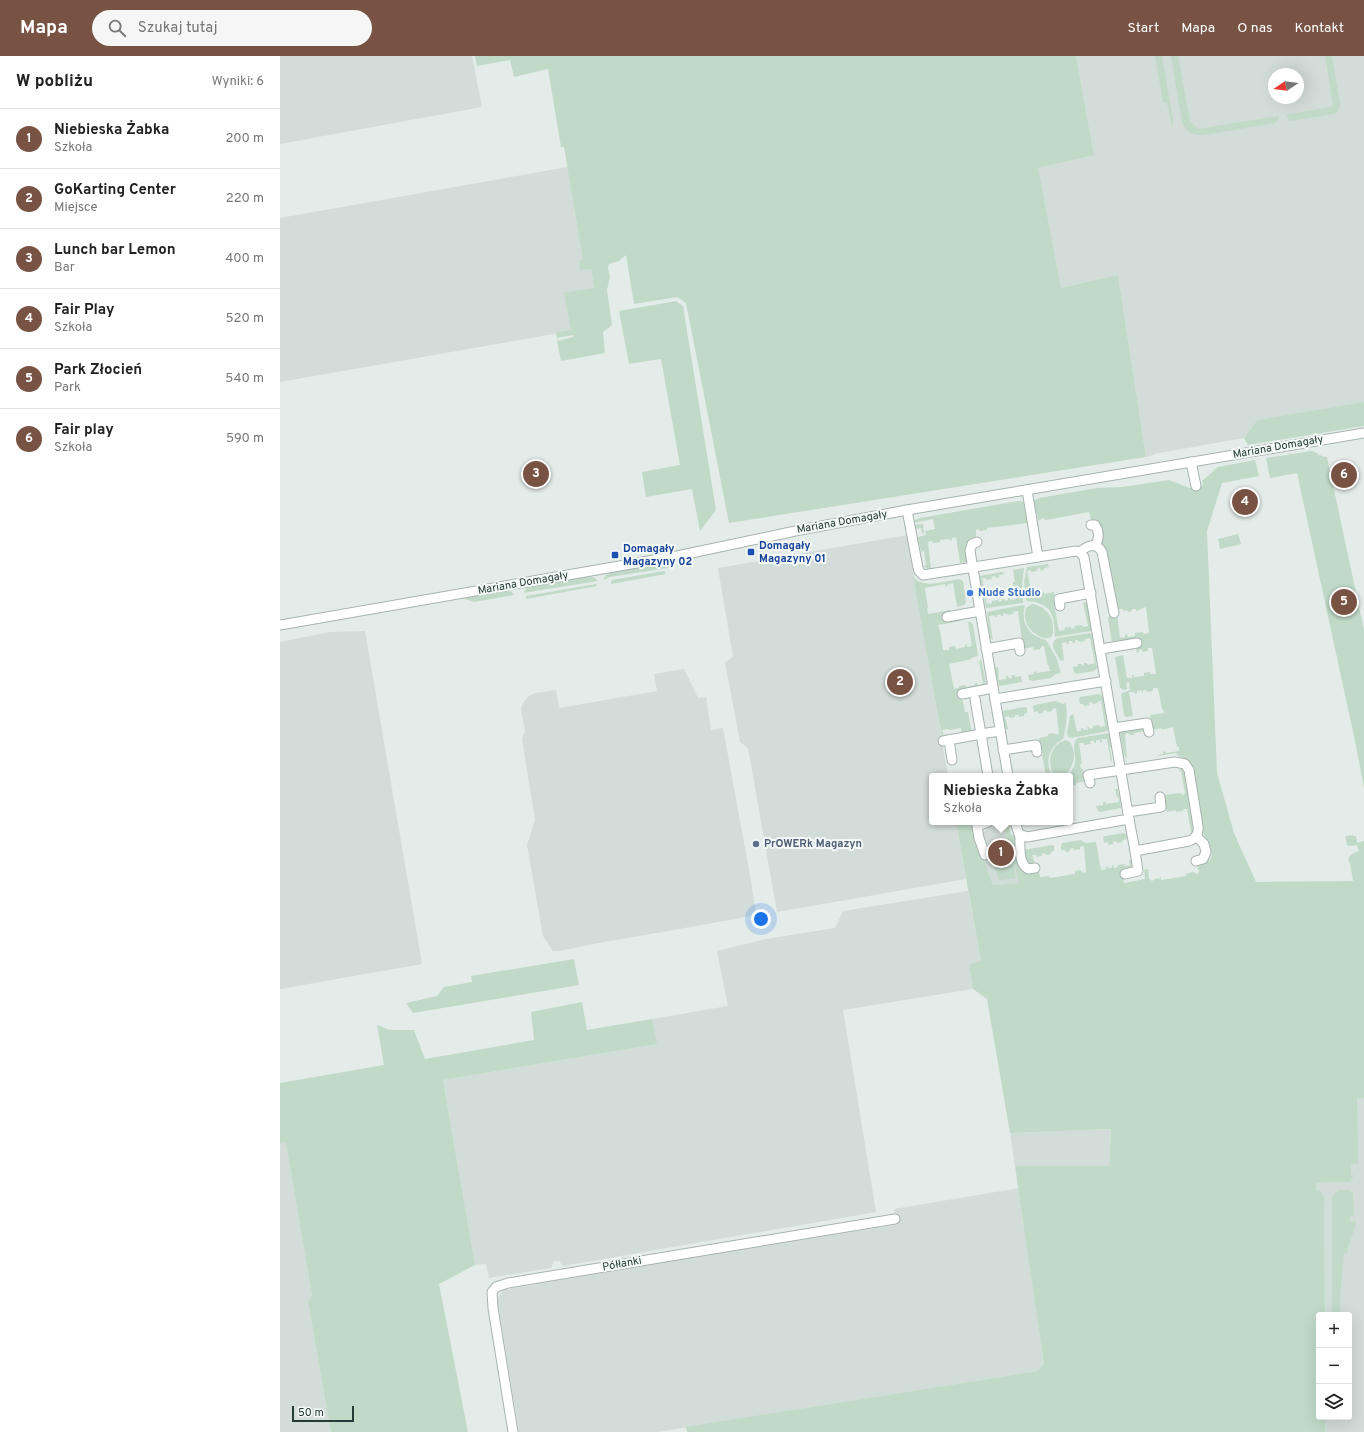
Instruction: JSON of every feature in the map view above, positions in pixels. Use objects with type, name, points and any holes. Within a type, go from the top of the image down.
[{"type":"street","name":"Mariana Domagały","points":[[280,624],[677,556],[800,530],[907,510],[1364,433]]},
{"type":"street","points":[[1191,462],[1196,486]]},
{"type":"street","points":[[1027,490],[1038,556]]},
{"type":"street","points":[[907,510],[917,566],[921,574],[928,575],[973,568],[1074,550],[1080,552],[1085,559],[1138,872],[1125,874]]},
{"type":"street","points":[[1091,525],[1096,525],[1098,529],[1099,538],[1096,545]]},
{"type":"street","points":[[976,542],[972,544],[970,548],[1007,773]]},
{"type":"street","points":[[1080,552],[1089,546],[1096,545]]},
{"type":"street","points":[[1096,545],[1102,552],[1114,613]]},
{"type":"street","points":[[1059,598],[1091,593]]},
{"type":"street","points":[[947,617],[980,611]]},
{"type":"street","points":[[1101,649],[1137,642]]},
{"type":"street","points":[[986,649],[1019,644]]},
{"type":"street","points":[[995,700],[1106,681]]},
{"type":"street","points":[[962,694],[993,688]]},
{"type":"street","points":[[975,699],[988,773]]},
{"type":"street","points":[[1114,728],[1147,723],[1149,732]]},
{"type":"street","points":[[952,760],[946,740],[1000,731]]},
{"type":"street","points":[[1003,750],[1036,745]]},
{"type":"street","points":[[1088,775],[1176,762],[1185,764],[1189,770],[1198,826],[1196,836],[1190,841],[1135,851]]},
{"type":"street","points":[[1020,835],[1027,837],[1129,816],[1162,811],[1160,797]]},
{"type":"street","points":[[976,825],[985,855]]},
{"type":"street","points":[[1016,825],[1017,832],[1020,835],[1020,849],[1023,865],[1028,869],[1035,868]]},
{"type":"street","points":[[1196,836],[1204,844],[1206,852],[1203,859],[1196,862]]},
{"type":"street","name":"Półłanki","points":[[513,1432],[493,1308],[492,1292],[496,1287],[508,1283],[660,1257],[895,1219]]},
{"type":"shaded area","points":[[280,56],[472,56],[482,107],[280,144]]},
{"type":"shaded area","points":[[1076,56],[1364,56],[1364,402],[1257,420],[1244,438],[1154,454],[1146,457],[1118,275],[1061,288],[1037,168],[1094,155]]},
{"type":"shaded area","points":[[573,166],[594,288],[571,331],[280,382],[280,218]]},
{"type":"shaded area","points":[[907,535],[947,773],[929,773],[929,825],[957,825],[966,879],[777,912],[748,748],[740,742],[725,662],[733,657],[718,568]]},
{"type":"shaded area","points":[[365,631],[422,964],[280,989],[280,642],[330,632]]},
{"type":"shaded area","points":[[684,669],[698,698],[706,697],[711,730],[723,728],[751,881],[755,908],[754,912],[749,916],[736,919],[560,951],[553,951],[543,936],[527,845],[535,820],[522,739],[525,731],[521,709],[523,703],[529,696],[535,693],[556,690],[559,708],[657,691],[654,674]]},
{"type":"shaded area","points":[[997,825],[1003,825],[1019,883],[993,885],[982,857],[990,854],[986,842],[984,843],[982,833]]},
{"type":"shaded area","points":[[968,891],[981,961],[969,964],[973,989],[843,1010],[876,1212],[563,1266],[559,1261],[554,1261],[551,1268],[489,1278],[486,1264],[475,1265],[443,1080],[656,1044],[652,1019],[728,1006],[717,951],[766,939],[835,928],[843,911]]},
{"type":"shaded area","points":[[1364,1090],[1364,1432],[1325,1432],[1325,1420],[1352,1420],[1352,1312],[1325,1312],[1324,1197],[1316,1190],[1316,1183],[1348,1182],[1341,1113]]},
{"type":"shaded area","points":[[280,1102],[312,1295],[308,1302],[331,1432],[280,1432]]},
{"type":"shaded area","points":[[1111,1129],[1109,1166],[1015,1166],[1010,1133]]},
{"type":"shaded area","points":[[1019,1188],[1044,1364],[1039,1371],[658,1432],[519,1432],[498,1303],[498,1298],[503,1290],[695,1257],[896,1225],[894,1209]]},
{"type":"green space","points":[[475,56],[1076,56],[1094,155],[1038,168],[1061,288],[1118,275],[1146,457],[729,523],[686,303],[677,297],[634,304],[626,255],[619,261],[609,264],[608,268],[610,277],[607,290],[612,325],[603,332],[605,353],[561,361],[557,341],[573,337],[573,335],[557,338],[556,333],[571,330],[564,293],[594,288],[591,269],[580,270],[579,261],[583,259],[564,147],[561,147],[548,69],[514,77],[510,60],[477,66]]},
{"type":"green space","points":[[1155,56],[1162,56],[1173,120],[1172,127],[1167,103],[1163,102]]},
{"type":"green space","points":[[1171,56],[1178,56],[1190,121],[1198,129],[1279,116],[1278,120],[1275,123],[1204,135],[1190,133],[1182,122]]},
{"type":"green space","points":[[1325,56],[1332,56],[1340,104],[1338,111],[1334,114],[1291,121],[1289,120],[1286,115],[1330,107],[1333,105]]},
{"type":"green space","points":[[676,301],[683,306],[716,510],[700,531],[692,489],[646,497],[642,472],[680,465],[661,359],[629,364],[619,311]]},
{"type":"green space","points":[[1364,402],[1364,426],[1248,445],[1244,438],[1257,420]]},
{"type":"green space","points":[[1311,451],[1327,457],[1364,630],[1364,788],[1297,473],[1270,478],[1266,458]]},
{"type":"green space","points":[[1255,460],[1259,476],[1222,483],[1207,531],[1217,773],[1234,833],[1256,882],[1353,881],[1350,863],[1348,861],[1350,856],[1359,851],[1357,845],[1347,845],[1345,836],[1356,836],[1357,843],[1364,841],[1364,1098],[1357,1098],[1358,1164],[1351,1164],[1351,1175],[1354,1175],[1350,1182],[1316,1183],[1316,1190],[1321,1192],[1324,1197],[1325,1312],[1316,1312],[1316,1420],[1325,1420],[1325,1432],[687,1432],[686,1427],[1038,1371],[1044,1364],[1015,1166],[1109,1166],[1111,1129],[1010,1133],[987,999],[973,989],[969,964],[981,961],[957,825],[973,825],[976,840],[993,885],[1019,883],[1003,825],[1011,825],[1009,828],[1011,834],[1015,836],[1016,849],[1021,869],[1026,873],[1039,871],[1040,877],[1049,876],[1050,878],[1075,874],[1075,871],[1081,870],[1083,873],[1086,872],[1084,846],[1080,847],[1080,849],[1070,849],[1070,851],[1066,852],[1065,850],[1061,850],[1062,843],[1081,840],[1085,843],[1096,842],[1101,870],[1106,869],[1108,866],[1108,868],[1112,868],[1113,865],[1114,868],[1118,867],[1117,865],[1130,865],[1129,860],[1131,860],[1129,849],[1133,866],[1123,876],[1124,883],[1145,879],[1144,870],[1148,869],[1149,879],[1152,881],[1161,878],[1161,880],[1186,876],[1186,874],[1193,872],[1197,874],[1199,872],[1197,865],[1206,863],[1211,858],[1212,853],[1202,831],[1186,760],[1176,753],[1159,756],[1157,755],[1163,754],[1165,751],[1166,753],[1179,751],[1173,727],[1162,730],[1162,728],[1152,730],[1150,715],[1164,713],[1158,688],[1153,688],[1153,691],[1147,692],[1146,690],[1143,690],[1142,693],[1141,690],[1137,691],[1135,694],[1134,692],[1129,692],[1133,716],[1126,717],[1124,715],[1121,694],[1130,690],[1129,682],[1126,683],[1127,689],[1124,690],[1120,688],[1115,657],[1123,655],[1127,678],[1132,678],[1132,675],[1134,675],[1134,677],[1144,676],[1144,673],[1150,672],[1150,674],[1156,674],[1152,648],[1148,648],[1148,651],[1143,652],[1142,649],[1139,650],[1137,653],[1136,649],[1111,652],[1112,643],[1108,618],[1110,615],[1117,614],[1120,638],[1125,637],[1127,634],[1128,637],[1135,636],[1135,633],[1149,633],[1146,607],[1136,611],[1136,609],[1132,609],[1132,611],[1128,612],[1127,610],[1124,611],[1123,609],[1118,609],[1102,545],[1099,523],[1096,520],[1091,520],[1089,512],[1046,520],[1043,518],[1038,521],[1037,513],[1034,513],[1032,501],[1039,498],[1097,488],[1122,487],[1169,480],[1190,488],[1203,485],[1202,481],[1218,467]]},
{"type":"green space","points":[[1018,501],[1024,502],[1027,523],[987,528],[987,530],[980,531],[978,529],[976,530],[976,538],[970,539],[966,545],[967,562],[960,563],[956,537],[952,538],[950,541],[949,539],[940,540],[940,542],[933,543],[933,541],[928,542],[931,568],[953,565],[928,569],[923,566],[926,565],[924,551],[921,552],[918,537],[926,535],[925,531],[935,529],[933,519],[913,523],[913,521],[920,518]]},
{"type":"green space","points":[[923,524],[924,533],[922,534],[921,528],[915,529],[915,535],[913,525]]},
{"type":"green space","points":[[1238,534],[1241,544],[1220,549],[1218,539]]},
{"type":"green space","points":[[666,563],[674,567],[610,577],[603,580],[606,575],[610,573]]},
{"type":"green space","points":[[1048,564],[1049,567],[1044,568],[1044,570],[1041,571],[1040,568],[1037,569],[1037,571],[1027,571],[1032,595],[1035,596],[1037,593],[1044,592],[1044,594],[1054,592],[1056,605],[1054,605],[1059,631],[1065,630],[1064,628],[1075,628],[1074,626],[1088,626],[1083,603],[1086,602],[1088,605],[1092,629],[1091,631],[1055,637],[1054,621],[1051,612],[1036,602],[1026,600],[1024,581],[1027,567]]},
{"type":"green space","points":[[1024,568],[1022,585],[1023,603],[986,608],[980,576],[1001,572],[1004,573],[999,575],[999,578],[996,578],[995,576],[991,577],[992,579],[986,580],[986,578],[982,578],[987,604],[992,603],[992,601],[1002,601],[1002,599],[1005,601],[1008,600],[1008,598],[1011,600],[1016,599],[1013,582],[1015,582],[1013,570]]},
{"type":"green space","points":[[664,571],[666,574],[611,584],[612,580]]},
{"type":"green space","points":[[589,576],[598,581],[523,593],[529,586]]},
{"type":"green space","points":[[913,576],[922,583],[928,584],[959,579],[963,581],[966,603],[957,607],[953,583],[948,584],[946,587],[945,584],[925,588],[928,614],[950,610],[950,613],[961,621],[938,625],[943,650],[949,650],[949,647],[955,646],[956,649],[965,647],[967,644],[967,647],[972,646],[968,622],[971,622],[973,625],[978,656],[971,658],[972,659],[949,664],[954,689],[959,688],[959,686],[965,685],[966,687],[975,685],[975,683],[978,685],[983,684],[979,661],[981,660],[982,663],[986,684],[984,686],[960,690],[965,712],[968,712],[972,733],[962,734],[961,728],[942,730],[944,737],[942,738]]},
{"type":"green space","points":[[596,584],[597,586],[526,599],[526,596]]},
{"type":"green space","points":[[506,590],[512,592],[514,595],[474,602],[462,598]]},
{"type":"green space","points":[[1032,604],[1045,609],[1052,620],[1053,632],[1052,636],[1049,638],[1038,636],[1032,631],[1026,622],[1025,610]]},
{"type":"green space","points":[[1022,605],[1025,606],[1024,618],[1027,628],[1035,635],[1046,640],[1057,659],[1061,673],[1056,674],[1051,678],[1032,681],[1029,680],[1028,675],[1034,674],[1036,671],[1037,673],[1050,671],[1044,646],[1040,649],[1034,650],[1033,647],[1023,649],[1018,611],[1013,612],[1013,614],[1003,614],[1003,616],[1000,614],[997,615],[997,617],[994,615],[989,616],[993,640],[990,638],[987,612]]},
{"type":"green space","points":[[1090,633],[1092,635],[1097,668],[1094,671],[1076,674],[1073,667],[1078,666],[1078,664],[1082,664],[1082,666],[1084,663],[1087,663],[1088,665],[1095,663],[1090,638],[1079,642],[1078,640],[1075,640],[1075,643],[1069,641],[1069,644],[1066,642],[1062,643],[1064,660],[1062,661],[1055,651],[1053,645],[1054,642],[1058,638]]},
{"type":"green space","points":[[995,667],[998,667],[999,680],[1006,679],[1006,676],[1012,678],[1012,675],[1015,675],[1015,677],[1021,676],[1022,682],[999,686]]},
{"type":"green space","points":[[1099,694],[1103,697],[1108,731],[1071,738],[1068,737],[1067,733],[1070,716],[1073,714],[1077,731],[1081,731],[1081,728],[1088,730],[1087,727],[1089,727],[1089,729],[1093,728],[1093,726],[1105,726],[1101,701],[1093,704],[1092,702],[1089,703],[1089,705],[1084,706],[1083,704],[1080,704],[1079,700],[1080,697]]},
{"type":"green space","points":[[1055,701],[1063,704],[1066,703],[1067,716],[1063,739],[1054,746],[1049,755],[1048,760],[1051,773],[1046,773],[1039,738],[1048,736],[1048,734],[1054,733],[1057,735],[1059,733],[1056,708],[1052,709],[1052,711],[1047,712],[1047,710],[1038,714],[1038,711],[1034,712],[1033,706]]},
{"type":"green space","points":[[1024,707],[1027,708],[1027,713],[1024,714],[1024,716],[1019,717],[1019,715],[1015,715],[1015,717],[1010,718],[1009,716],[1005,717],[1008,729],[1005,730],[1003,711]]},
{"type":"green space","points":[[1141,728],[1144,731],[1134,733],[1134,735],[1127,733],[1125,735],[1127,759],[1124,755],[1120,732]]},
{"type":"green space","points":[[1109,733],[1112,760],[1111,762],[1107,739],[1102,739],[1102,742],[1100,742],[1100,740],[1096,740],[1096,743],[1094,743],[1094,741],[1090,741],[1091,744],[1084,745],[1084,743],[1079,743],[1082,764],[1080,764],[1086,781],[1076,783],[1076,785],[1073,786],[1073,773],[1069,773],[1075,762],[1074,746],[1075,741],[1078,738]]},
{"type":"green space","points":[[1066,740],[1070,742],[1074,755],[1072,765],[1067,773],[1053,773],[1050,760],[1051,755],[1056,745]]},
{"type":"green space","points":[[1183,767],[1185,770],[1195,827],[1194,833],[1191,832],[1187,809],[1184,809],[1183,811],[1176,812],[1176,810],[1167,812],[1164,795],[1180,793],[1183,795],[1185,793],[1181,771],[1179,770]]},
{"type":"green space","points":[[1115,789],[1118,789],[1121,808],[1100,812],[1098,811],[1096,806],[1103,805],[1103,802],[1106,804],[1119,802]]},
{"type":"green space","points":[[1126,834],[1127,839],[1122,840],[1123,842],[1117,843],[1116,841],[1113,842],[1113,844],[1108,845],[1108,842],[1104,843],[1103,837],[1105,836]]},
{"type":"green space","points":[[1052,845],[1054,846],[1054,851],[1051,852],[1051,854],[1046,855],[1045,853],[1042,854],[1042,856],[1037,857],[1036,855],[1032,855],[1035,864],[1028,864],[1023,850]]},
{"type":"green space","points":[[1007,847],[1012,858],[1016,878],[999,880],[990,854]]},
{"type":"green space","points":[[574,959],[579,985],[413,1013],[406,1003],[437,996],[444,987],[472,982],[471,976]]},
{"type":"green space","points":[[582,1002],[587,1030],[652,1019],[657,1044],[443,1080],[475,1265],[439,1284],[468,1432],[331,1432],[308,1302],[312,1295],[286,1142],[280,1143],[280,1083],[384,1065],[377,1025],[390,1030],[414,1030],[425,1059],[534,1040],[531,1012]]},
{"type":"green space","points":[[1340,1190],[1348,1190],[1353,1193],[1354,1215],[1350,1216],[1350,1222],[1356,1221],[1347,1253],[1344,1253],[1340,1312],[1332,1312],[1332,1198],[1335,1193]]},
{"type":"place","name":"Lunch bar Lemon","points":[[536,474]]},
{"type":"place","name":"Fair play","points":[[1344,475]]},
{"type":"place","name":"Fair Play","points":[[1245,502]]},
{"type":"place","name":"Domagały Magazyny 01","points":[[751,552]]},
{"type":"place","name":"Domagały Magazyny 02","points":[[615,555]]},
{"type":"place","name":"Nude Studio","points":[[970,593]]},
{"type":"place","name":"Park Złocień","points":[[1344,602]]},
{"type":"place","name":"GoKarting Center","points":[[900,682]]},
{"type":"place","name":"PrOWERk Magazyn","points":[[756,844]]},
{"type":"place","name":"Niebieska Żabka","points":[[1001,853]]}]
